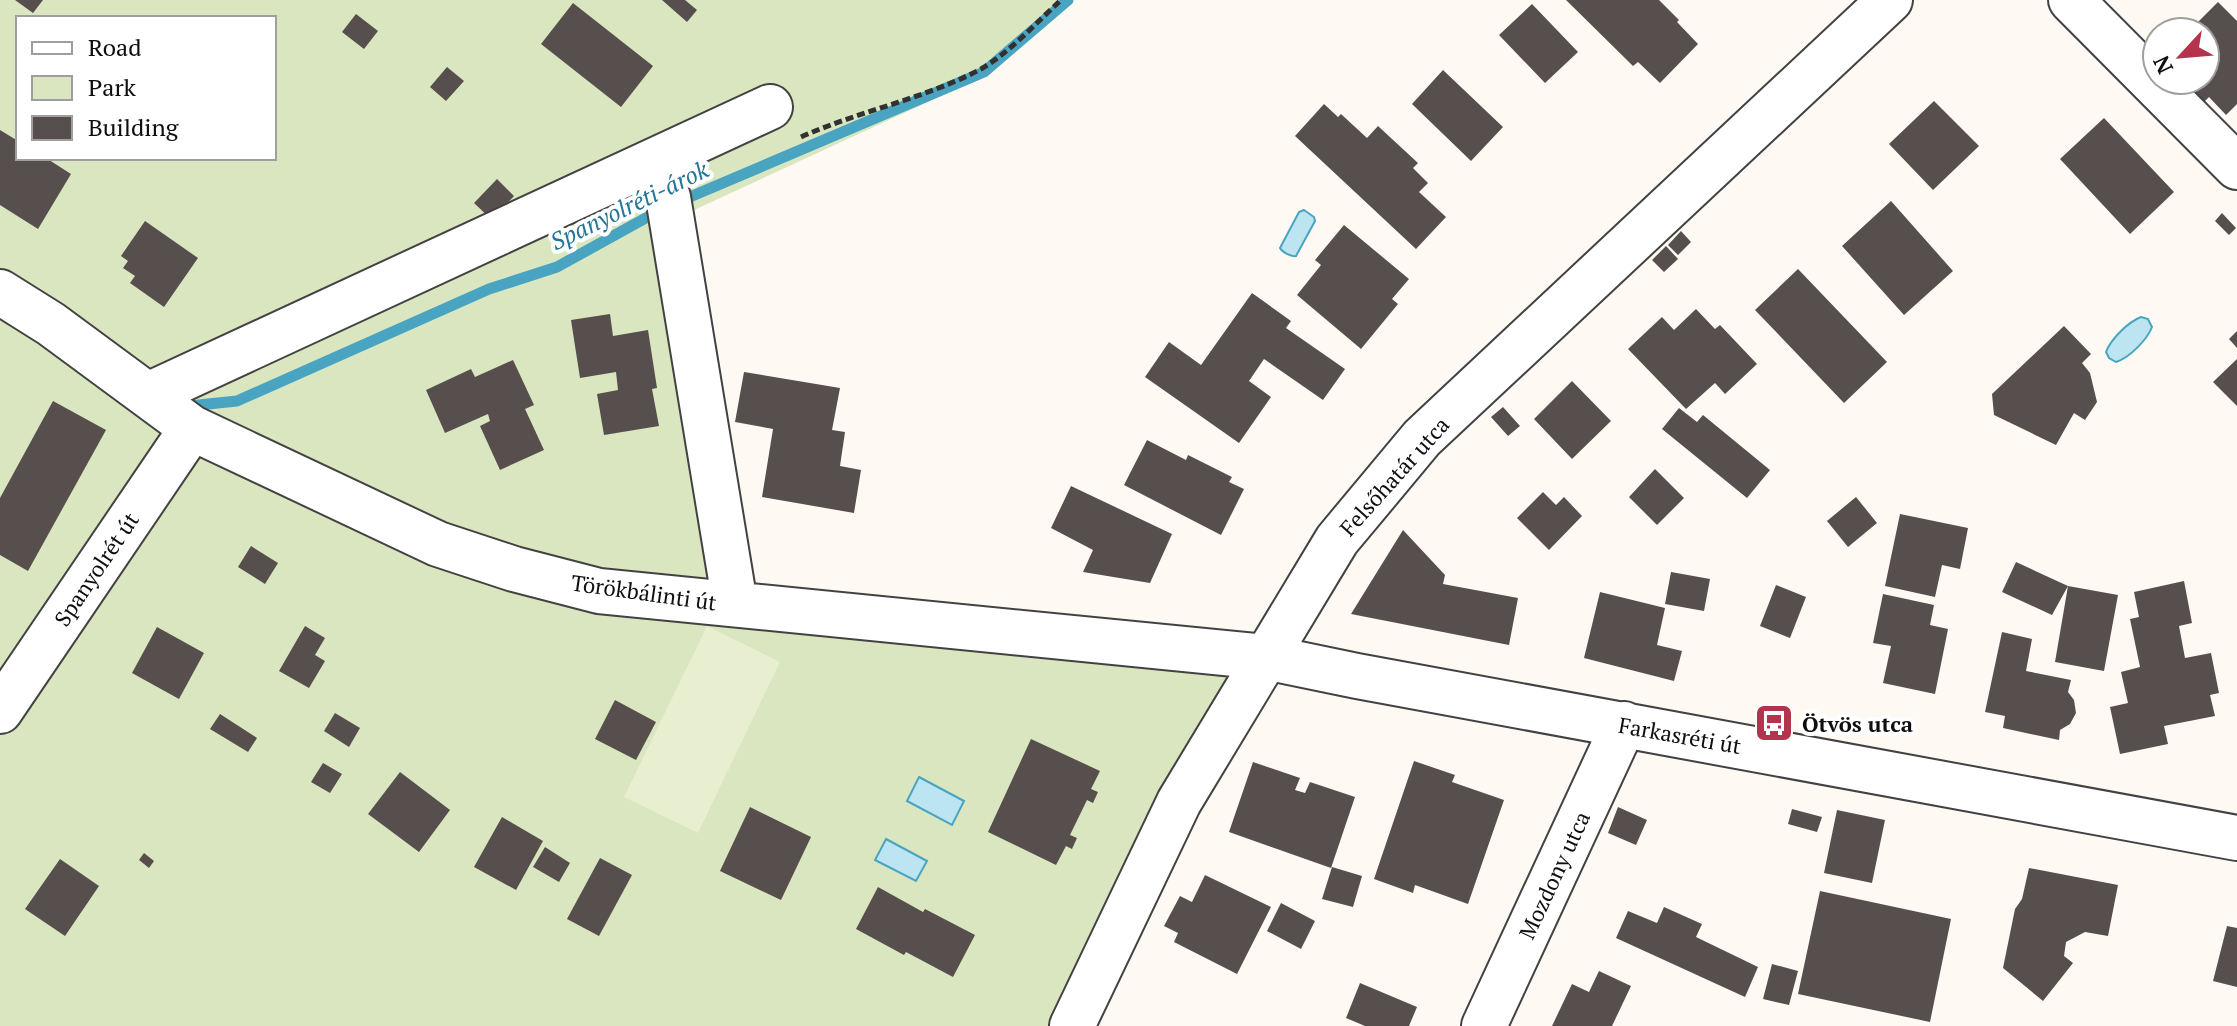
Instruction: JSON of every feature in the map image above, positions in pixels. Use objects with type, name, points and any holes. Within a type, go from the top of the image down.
[{"type":"street","name":"Felsőhatár utca","points":[[1072,1026],[1179,802],[1337,540],[1422,438],[1890,0]]},
{"type":"street","points":[[2071,0],[2237,167]]},
{"type":"street","points":[[148,395],[782,124]]},
{"type":"street","points":[[670,207],[735,604]]},
{"type":"street","name":"Törökbálinti út","points":[[0,292],[51,324],[192,428],[438,544],[514,569],[599,591],[1265,657]]},
{"type":"street","name":"Spanyolrét út","points":[[0,711],[192,428]]},
{"type":"street","name":"Farkasréti út","points":[[1265,657],[2237,838]]},
{"type":"street","name":"Mozdony utca","points":[[1484,1026],[1624,724]]},
{"type":"path","points":[[782,124],[948,84],[984,67],[1061,0]]},
{"type":"green space","points":[[0,0],[1060,0],[980,78],[681,216],[737,584],[1265,657],[1072,1026],[0,1026]]},
{"type":"green space","points":[[707,626],[780,662],[698,833],[624,797]]},
{"type":"water","points":[[1304,210],[1315,221],[1296,256],[1292,256],[1280,248],[1299,212]]},
{"type":"water","points":[[2141,317],[2148,319],[2152,327],[2146,337],[2121,360],[2116,362],[2109,358],[2106,352],[2112,342]]},
{"type":"water","points":[[919,777],[964,801],[952,825],[907,801]]},
{"type":"water","points":[[886,839],[927,861],[916,881],[875,860]]},
{"type":"building","points":[[15,0],[43,0],[33,13]]},
{"type":"building","points":[[662,0],[685,0],[697,10],[687,22]]},
{"type":"building","points":[[1566,0],[1659,0],[1698,44],[1660,83],[1638,62],[1633,66]]},
{"type":"building","points":[[2218,2],[2237,21],[2237,104],[2226,115],[2209,97],[2199,107],[2188,96],[2221,96],[2221,16],[2204,16]]},
{"type":"building","points":[[573,3],[653,66],[621,107],[541,44]]},
{"type":"building","points":[[1532,4],[1578,52],[1545,83],[1499,35]]},
{"type":"building","points":[[356,14],[378,31],[364,49],[342,32]]},
{"type":"building","points":[[447,67],[464,81],[446,101],[430,87]]},
{"type":"building","points":[[1443,70],[1503,127],[1471,161],[1412,104]]},
{"type":"building","points":[[1934,101],[1979,146],[1933,190],[1889,144]]},
{"type":"building","points":[[1324,104],[1338,117],[1341,114],[1367,138],[1378,126],[1418,163],[1413,168],[1428,183],[1419,192],[1446,217],[1416,249],[1295,136]]},
{"type":"building","points":[[2104,118],[2174,192],[2130,234],[2060,159]]},
{"type":"building","points":[[0,130],[16,140],[16,160],[49,160],[71,174],[38,229],[0,205]]},
{"type":"building","points":[[497,179],[514,196],[492,220],[474,203]]},
{"type":"building","points":[[1891,201],[1953,271],[1904,315],[1842,246]]},
{"type":"building","points":[[2222,213],[2236,228],[2229,235],[2215,221]]},
{"type":"building","points":[[145,221],[198,258],[164,307],[130,283],[135,276],[123,268],[128,261],[121,256]]},
{"type":"building","points":[[1344,225],[1409,279],[1392,299],[1398,304],[1361,349],[1297,295],[1321,265],[1315,260]]},
{"type":"building","points":[[1681,231],[1691,242],[1678,255],[1668,245]]},
{"type":"building","points":[[1666,246],[1678,259],[1664,272],[1652,260]]},
{"type":"building","points":[[1798,269],[1887,362],[1844,403],[1755,310]]},
{"type":"building","points":[[1252,293],[1291,321],[1286,328],[1345,369],[1323,400],[1264,359],[1249,381],[1271,397],[1239,443],[1145,377],[1169,342],[1201,365]]},
{"type":"building","points":[[1696,309],[1715,329],[1720,325],[1757,364],[1725,394],[1715,383],[1686,409],[1628,349],[1662,317],[1674,330]]},
{"type":"building","points":[[610,314],[613,336],[648,330],[657,388],[652,389],[659,426],[604,435],[597,394],[618,390],[616,372],[580,378],[571,320]]},
{"type":"building","points":[[2064,326],[2091,354],[2082,363],[2090,373],[2097,402],[2085,420],[2074,413],[2056,445],[1994,415],[1992,394]]},
{"type":"building","points":[[2237,331],[2237,348],[2229,339]]},
{"type":"building","points":[[2237,359],[2237,406],[2213,382]]},
{"type":"building","points":[[513,360],[534,405],[525,409],[544,450],[500,470],[480,426],[490,421],[488,414],[445,433],[426,390],[471,369],[475,377]]},
{"type":"building","points":[[744,372],[840,388],[832,430],[845,432],[840,466],[861,470],[854,513],[762,497],[773,429],[735,422]]},
{"type":"building","points":[[1572,381],[1611,421],[1572,459],[1534,419]]},
{"type":"building","points":[[53,401],[106,430],[28,571],[0,555],[0,498]]},
{"type":"building","points":[[1503,407],[1520,426],[1508,436],[1491,417]]},
{"type":"building","points":[[1679,408],[1697,422],[1703,415],[1770,470],[1747,498],[1662,429]]},
{"type":"building","points":[[1147,440],[1186,460],[1188,455],[1232,477],[1229,482],[1244,489],[1221,535],[1124,485]]},
{"type":"building","points":[[1655,469],[1684,498],[1657,525],[1629,497]]},
{"type":"building","points":[[1071,486],[1172,534],[1150,583],[1083,572],[1093,550],[1051,528]]},
{"type":"building","points":[[1543,492],[1556,505],[1564,497],[1582,516],[1549,550],[1517,518]]},
{"type":"building","points":[[1856,497],[1877,523],[1848,547],[1827,521]]},
{"type":"building","points":[[1900,514],[1968,528],[1960,569],[1942,565],[1935,597],[1885,586]]},
{"type":"building","points":[[1403,530],[1445,575],[1443,584],[1518,598],[1509,645],[1351,614]]},
{"type":"building","points":[[251,546],[278,563],[265,584],[238,567]]},
{"type":"building","points":[[2016,562],[2068,586],[2052,615],[2002,592]]},
{"type":"building","points":[[1671,572],[1710,579],[1704,611],[1665,604]]},
{"type":"building","points":[[2184,581],[2192,623],[2179,626],[2185,658],[2211,653],[2219,693],[2210,695],[2215,716],[2164,726],[2168,744],[2120,754],[2110,707],[2128,703],[2121,672],[2140,667],[2130,619],[2139,617],[2134,592]]},
{"type":"building","points":[[1776,585],[1806,597],[1790,638],[1760,626]]},
{"type":"building","points":[[2068,586],[2118,595],[2104,671],[2055,662]]},
{"type":"building","points":[[1600,592],[1665,608],[1657,645],[1682,651],[1674,681],[1584,658]]},
{"type":"building","points":[[1883,594],[1934,605],[1930,625],[1948,629],[1935,694],[1883,683],[1891,646],[1873,643]]},
{"type":"building","points":[[305,626],[325,638],[315,655],[325,661],[309,688],[279,671]]},
{"type":"building","points":[[157,627],[204,653],[179,699],[132,673]]},
{"type":"building","points":[[2002,632],[2032,639],[2026,671],[2071,680],[2068,692],[2074,700],[2076,713],[2070,724],[2060,730],[2059,740],[2003,728],[2005,716],[1985,712]]},
{"type":"building","points":[[615,700],[656,722],[636,760],[595,739]]},
{"type":"building","points":[[335,713],[360,728],[349,747],[324,731]]},
{"type":"building","points":[[220,714],[257,738],[248,752],[210,729]]},
{"type":"building","points":[[1031,739],[1100,771],[1091,789],[1098,792],[1093,803],[1087,800],[1070,835],[1077,838],[1072,849],[1066,846],[1056,865],[988,832]]},
{"type":"building","points":[[1414,761],[1455,775],[1452,782],[1504,800],[1468,904],[1415,885],[1413,893],[1374,879]]},
{"type":"building","points":[[1253,762],[1300,778],[1295,790],[1305,793],[1310,782],[1355,797],[1331,868],[1229,832]]},
{"type":"building","points":[[323,763],[342,774],[330,793],[311,782]]},
{"type":"building","points":[[400,772],[450,810],[419,852],[368,814]]},
{"type":"building","points":[[750,807],[811,837],[781,900],[720,871]]},
{"type":"building","points":[[1618,807],[1647,820],[1636,845],[1608,833]]},
{"type":"building","points":[[1792,809],[1822,817],[1817,832],[1788,824]]},
{"type":"building","points":[[1837,810],[1885,820],[1872,883],[1824,873]]},
{"type":"building","points":[[502,817],[543,841],[516,890],[474,867]]},
{"type":"building","points":[[545,847],[570,863],[559,882],[533,867]]},
{"type":"building","points":[[144,853],[154,861],[149,868],[139,860]]},
{"type":"building","points":[[600,858],[632,875],[599,936],[567,919]]},
{"type":"building","points":[[60,859],[99,886],[65,936],[25,909]]},
{"type":"building","points":[[1332,867],[1362,876],[1353,907],[1322,899]]},
{"type":"building","points":[[2029,868],[2118,885],[2108,936],[2085,932],[2066,942],[2064,956],[2073,963],[2043,1001],[2003,968],[2015,909],[2022,899]]},
{"type":"building","points":[[1205,875],[1271,907],[1237,974],[1174,942],[1178,933],[1164,926],[1180,896],[1192,902]]},
{"type":"building","points":[[878,887],[923,912],[925,909],[975,935],[953,977],[856,929]]},
{"type":"building","points":[[1820,891],[1951,919],[1930,1022],[1798,994]]},
{"type":"building","points":[[1281,903],[1315,921],[1301,949],[1267,931]]},
{"type":"building","points":[[1664,907],[1702,924],[1696,937],[1758,967],[1745,997],[1616,938],[1628,911],[1657,923]]},
{"type":"building","points":[[2227,926],[2237,928],[2237,987],[2213,981]]},
{"type":"building","points":[[1772,964],[1798,971],[1789,1005],[1763,999]]},
{"type":"building","points":[[1599,971],[1631,986],[1612,1026],[1552,1026],[1572,984],[1589,992]]},
{"type":"building","points":[[1360,983],[1417,1007],[1409,1026],[1365,1026],[1346,1018]]},
{"type":"waterway","name":"Spanyolréti-árok","points":[[678,202],[984,72],[1068,0]]},
{"type":"waterway","name":"Spanyolréti-árok","points":[[189,406],[237,401],[489,289],[557,267],[662,209]]},
{"type":"place","name":"Ötvös utca","points":[[1774,723]]}]
